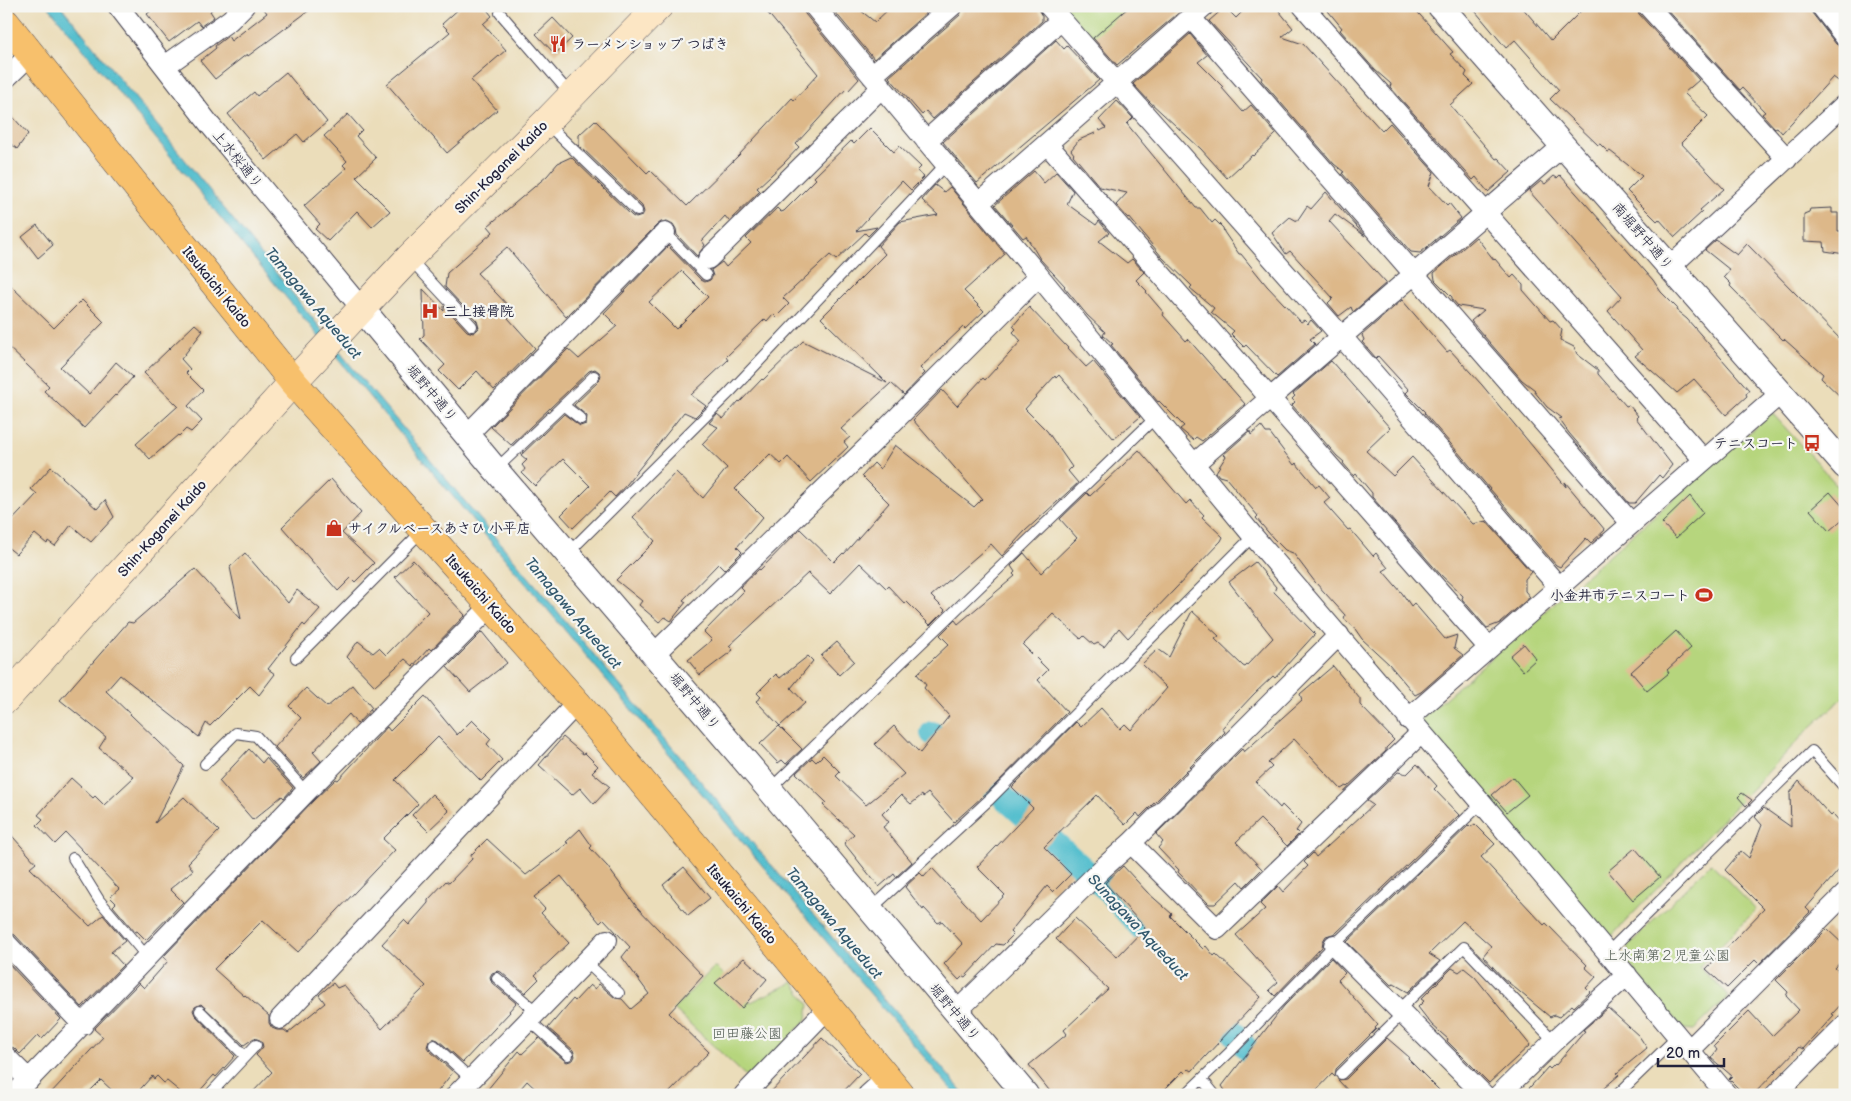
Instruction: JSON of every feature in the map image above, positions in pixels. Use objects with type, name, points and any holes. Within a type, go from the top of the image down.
[{"type":"main road","name":"Shin-Koganei Kaido","points":[[6,699],[293,382],[409,258],[546,122],[658,6]]},
{"type":"main road","name":"Itsukaichi Kaido","points":[[6,23],[293,382],[577,703],[828,1008],[885,1089]]},
{"type":"street","name":"上水桜通り","points":[[118,6],[243,166],[353,318]]},
{"type":"street","points":[[166,66],[230,20],[244,6]]},
{"type":"street","points":[[814,6],[1040,276],[1154,418],[1482,803],[1727,1095]]},
{"type":"street","points":[[707,267],[877,82],[952,6]]},
{"type":"street","points":[[1303,6],[1704,460]]},
{"type":"street","name":"南堀野中通り","points":[[1440,6],[1845,466]]},
{"type":"street","points":[[1648,6],[1787,159]]},
{"type":"street","points":[[1821,6],[1845,37]]},
{"type":"street","points":[[979,203],[1197,12],[1414,275],[1631,524]]},
{"type":"street","points":[[926,141],[1055,13],[1342,337],[1559,587]]},
{"type":"street","points":[[6,78],[31,54]]},
{"type":"street","points":[[1670,268],[1845,104]]},
{"type":"street","points":[[1047,144],[1489,648]]},
{"type":"street","points":[[1194,464],[1564,145]]},
{"type":"street","points":[[466,435],[666,233]]},
{"type":"street","points":[[654,654],[865,450],[1040,276]]},
{"type":"street","name":"堀野中通り","points":[[353,318],[466,435],[770,790],[955,1013],[1026,1095]]},
{"type":"street","points":[[1131,843],[1217,929],[1489,648],[1781,393]]},
{"type":"street","points":[[14,1095],[306,792],[492,606]]},
{"type":"street","points":[[955,1013],[1131,843],[1339,635]]},
{"type":"street","points":[[280,1019],[577,703]]},
{"type":"street","points":[[1684,1043],[1845,894]]},
{"type":"street","points":[[465,1089],[607,940]]},
{"type":"street","points":[[6,943],[83,1025]]},
{"type":"street","points":[[1334,945],[1484,1095]]},
{"type":"street","points":[[1499,1095],[1554,1041],[1627,975]]},
{"type":"street","points":[[744,1095],[828,1008]]},
{"type":"street","points":[[1775,1095],[1845,1025]]},
{"type":"street","points":[[6,1057],[29,1080]]},
{"type":"lane","points":[[500,13],[571,96]]},
{"type":"lane","points":[[546,122],[637,211]]},
{"type":"lane","points":[[568,553],[716,406],[946,164]]},
{"type":"lane","points":[[666,233],[707,267]]},
{"type":"lane","points":[[409,258],[472,326]]},
{"type":"lane","points":[[495,469],[594,376]]},
{"type":"lane","points":[[563,405],[581,419]]},
{"type":"lane","points":[[770,790],[1154,418]]},
{"type":"lane","points":[[296,658],[424,529]]},
{"type":"lane","points":[[870,910],[990,799],[1253,536]]},
{"type":"lane","points":[[205,764],[236,733],[256,736],[306,792]]},
{"type":"lane","points":[[1608,952],[1812,751],[1845,788]]},
{"type":"lane","points":[[1185,1095],[1230,1052],[1334,945],[1482,803]]},
{"type":"lane","points":[[74,858],[98,900],[148,958]]},
{"type":"lane","points":[[1341,1074],[1464,948],[1554,1041]]},
{"type":"lane","points":[[586,962],[619,993]]},
{"type":"lane","points":[[498,978],[568,1055]]},
{"type":"lane","points":[[200,1012],[246,1056]]},
{"type":"lane","points":[[1617,1095],[1684,1043]]},
{"type":"lane","points":[[209,1095],[256,1045]]},
{"type":"lane","points":[[434,1045],[465,1089]]},
{"type":"lane","points":[[1202,1079],[1215,1095]]},
{"type":"green space","points":[[1062,6],[1130,6],[1094,40]]},
{"type":"green space","name":"小金井市テニスコート","points":[[1772,413],[1845,494],[1845,696],[1810,728],[1606,942],[1419,721]]},
{"type":"green space","name":"上水南第２児童公園","points":[[1711,863],[1756,910],[1699,967],[1729,996],[1694,1030],[1683,1029],[1627,962],[1628,946]]},
{"type":"green space","name":"回田藤公園","points":[[715,966],[751,1002],[793,982],[809,1005],[807,1019],[749,1079],[674,1009]]},
{"type":"water","points":[[48,6],[61,6],[356,372],[965,1095],[956,1095],[738,837],[264,271]]},
{"type":"building","points":[[157,6],[216,6],[210,11],[214,17],[201,26],[197,21],[169,42],[147,14]]},
{"type":"building","points":[[262,6],[315,6],[215,79],[200,61],[228,36],[231,41],[267,13]]},
{"type":"building","points":[[462,6],[484,6],[492,16],[483,24],[506,50],[471,80],[497,110],[447,153],[387,84],[450,32],[442,24]]},
{"type":"building","points":[[762,6],[802,6],[805,14],[859,79],[848,91],[846,89],[796,144],[799,147],[785,162],[757,188],[760,191],[729,221],[725,216],[702,241],[705,245],[697,256],[677,235],[673,224],[667,221],[661,222],[566,317],[507,247],[477,273],[514,312],[508,318],[535,348],[494,390],[477,371],[458,390],[439,371],[445,365],[420,339],[424,335],[423,289],[444,311],[444,306],[467,331],[473,333],[476,331],[479,328],[477,321],[445,287],[447,273],[493,232],[488,226],[547,176],[558,163],[571,157],[632,216],[636,218],[642,216],[644,212],[642,206],[579,145],[579,135],[595,120],[647,173],[650,170],[687,206],[739,155],[792,98],[794,100],[818,74]]},
{"type":"building","points":[[830,6],[855,6],[875,22],[892,6],[934,6],[874,59]]},
{"type":"building","points":[[964,6],[1036,6],[1042,16],[1042,21],[933,119],[926,111],[922,115],[889,77],[960,15]]},
{"type":"building","points":[[1130,6],[1179,6],[1182,10],[1117,65],[1093,38]]},
{"type":"building","points":[[1248,6],[1275,6],[1293,28],[1282,37],[1303,44],[1382,131],[1390,123],[1434,172],[1429,186],[1447,205],[1449,203],[1461,218],[1420,253],[1411,252],[1342,173],[1344,172],[1334,164],[1261,80],[1262,78],[1209,21],[1225,7],[1236,18]]},
{"type":"building","points":[[1324,6],[1412,6],[1453,52],[1450,54],[1467,72],[1465,76],[1473,84],[1450,105],[1496,159],[1498,158],[1511,172],[1488,192],[1476,177],[1473,180],[1390,87],[1391,84],[1375,70],[1340,30],[1342,28]]},
{"type":"building","points":[[1471,6],[1521,6],[1551,41],[1586,6],[1636,6],[1639,14],[1699,80],[1684,93],[1708,116],[1681,143],[1724,189],[1700,210],[1702,212],[1675,237],[1659,219],[1657,221],[1627,191],[1642,176],[1610,151],[1608,152],[1600,144],[1598,145],[1550,99],[1559,90],[1515,40],[1506,48]]},
{"type":"building","points":[[1664,6],[1809,6],[1812,13],[1836,44],[1845,49],[1845,86],[1833,77],[1782,133],[1762,114],[1765,112],[1742,88],[1740,90]]},
{"type":"building","points":[[1836,6],[1845,6],[1845,17]]},
{"type":"building","points":[[553,18],[572,38],[555,54],[536,34]]},
{"type":"building","points":[[1190,34],[1207,55],[1198,62],[1223,87],[1243,112],[1251,105],[1276,134],[1227,178],[1201,149],[1133,84]]},
{"type":"building","points":[[1056,40],[1064,49],[1067,46],[1099,80],[977,183],[943,142]]},
{"type":"building","points":[[286,72],[327,122],[304,142],[297,134],[266,160],[228,114],[254,92],[257,96]]},
{"type":"building","points":[[1117,101],[1133,118],[1127,124],[1196,208],[1200,208],[1212,223],[1215,220],[1223,228],[1239,254],[1301,322],[1304,320],[1308,324],[1311,320],[1321,331],[1310,339],[1315,344],[1277,377],[1246,345],[1244,347],[1231,334],[1234,331],[1211,312],[1214,308],[1190,288],[1192,286],[1162,257],[1129,217],[1116,205],[1127,193],[1100,187],[1073,155],[1071,150],[1079,140],[1095,133],[1099,129],[1100,131],[1106,128],[1099,120]]},
{"type":"building","points":[[6,109],[28,134],[17,149],[6,140]]},
{"type":"building","points":[[348,114],[362,130],[356,136],[376,158],[356,177],[390,211],[372,227],[357,211],[328,241],[315,229],[320,224],[304,206],[346,168],[343,165],[347,161],[324,136]]},
{"type":"building","points":[[870,128],[894,152],[899,146],[921,167],[917,171],[924,177],[911,190],[902,181],[856,231],[877,227],[868,236],[865,233],[836,260],[830,255],[783,298],[789,304],[776,317],[773,314],[767,321],[765,319],[726,357],[728,360],[691,395],[706,406],[695,417],[684,412],[615,497],[610,492],[573,528],[561,515],[590,486],[563,459],[535,486],[522,473],[525,469],[522,465],[527,460],[521,455],[564,414],[580,426],[586,424],[587,416],[574,405],[599,381],[601,375],[599,372],[595,369],[589,371],[511,445],[491,427],[568,349],[579,359],[617,326],[604,313],[668,246],[701,280],[705,282],[710,280],[713,276],[711,270],[722,262],[726,267],[751,243],[746,238],[777,208],[781,212],[784,211],[816,179],[814,177],[851,141],[854,144]],"holes":[[[682,271],[708,297],[676,329],[649,302]]]},
{"type":"building","points":[[1034,171],[1044,183],[1056,172],[1073,191],[1067,204],[1096,225],[1099,221],[1109,233],[1099,241],[1127,263],[1132,259],[1144,272],[1136,280],[1164,313],[1163,315],[1186,341],[1188,339],[1245,404],[1202,441],[1196,437],[1193,440],[1180,429],[1184,426],[1158,402],[1111,345],[1113,344],[1103,335],[1105,332],[1087,315],[1065,286],[1040,259],[1026,236],[1023,238],[995,205]]},
{"type":"building","points":[[1560,175],[1653,280],[1661,292],[1677,308],[1676,310],[1687,319],[1749,390],[1746,394],[1747,396],[1726,415],[1694,379],[1677,393],[1635,356],[1642,350],[1608,311],[1622,296],[1529,191],[1541,181],[1545,184],[1554,176],[1557,178]]},
{"type":"building","points":[[935,185],[944,192],[950,187],[1005,254],[964,291],[984,311],[965,329],[963,327],[920,368],[925,373],[904,395],[891,383],[841,429],[850,437],[844,442],[848,447],[811,482],[788,457],[781,464],[770,454],[735,489],[763,517],[737,547],[742,552],[724,570],[718,564],[683,600],[686,602],[671,621],[665,617],[659,622],[639,605],[642,601],[616,580],[655,541],[633,517],[676,472],[703,498],[727,468],[702,444],[718,427],[709,423],[717,414],[723,419],[739,401],[803,341],[887,383],[821,318],[885,254],[878,246],[900,222],[938,215],[922,200]]},
{"type":"building","points":[[1326,192],[1365,236],[1335,214],[1329,221],[1386,283],[1353,312],[1351,307],[1339,316],[1328,303],[1333,298],[1290,251],[1286,254],[1272,233],[1290,217],[1297,221],[1307,206],[1311,209]]},
{"type":"building","points":[[1832,208],[1832,213],[1838,213],[1838,231],[1845,231],[1845,254],[1825,251],[1824,242],[1804,241],[1804,214],[1809,212],[1810,209]]},
{"type":"building","points":[[37,225],[53,245],[38,258],[22,237]]},
{"type":"building","points":[[1476,237],[1511,278],[1514,275],[1523,285],[1523,290],[1550,321],[1553,320],[1562,330],[1560,340],[1574,347],[1577,354],[1598,370],[1598,374],[1626,406],[1629,405],[1638,416],[1636,418],[1672,465],[1662,478],[1659,475],[1635,503],[1629,503],[1569,433],[1559,419],[1562,418],[1547,407],[1535,390],[1522,380],[1471,321],[1484,310],[1458,306],[1435,280],[1434,273]]},
{"type":"building","points":[[1716,240],[1737,255],[1747,244],[1845,344],[1845,401],[1821,378],[1823,374],[1783,340],[1730,286],[1731,284],[1724,277],[1730,270],[1705,250]]},
{"type":"building","points":[[6,281],[54,328],[82,300],[104,322],[60,367],[89,394],[116,362],[133,377],[84,428],[44,391],[49,386],[6,345]]},
{"type":"building","points":[[1402,300],[1447,352],[1450,350],[1482,385],[1566,487],[1565,482],[1605,530],[1591,543],[1586,538],[1560,567],[1556,565],[1425,412],[1406,393],[1409,390],[1378,356],[1376,358],[1362,342],[1364,340],[1362,335]]},
{"type":"building","points":[[1029,307],[1086,367],[1093,361],[1140,417],[1114,439],[1059,375],[1056,378],[1055,376],[1025,409],[1047,431],[1072,467],[1068,471],[1078,483],[1025,531],[1002,556],[991,544],[931,596],[945,610],[930,625],[907,602],[905,604],[888,586],[886,588],[860,563],[830,594],[808,573],[729,646],[733,650],[700,675],[688,660],[712,640],[704,632],[744,591],[740,587],[760,570],[800,529],[834,562],[844,554],[889,503],[862,476],[874,463],[880,469],[895,445],[974,507],[982,499],[913,420],[942,390],[957,406],[983,378],[985,380],[1021,341],[1013,332],[1016,329],[1013,326]]},
{"type":"building","points":[[195,324],[203,331],[181,359],[190,369],[186,373],[203,390],[188,406],[202,421],[191,432],[186,429],[150,459],[136,444],[178,406],[144,373]]},
{"type":"building","points":[[1331,361],[1390,428],[1366,451],[1393,476],[1412,457],[1473,524],[1486,521],[1531,572],[1525,579],[1525,591],[1530,597],[1500,623],[1487,628],[1462,599],[1463,596],[1440,574],[1372,497],[1372,493],[1356,474],[1354,476],[1344,462],[1292,405],[1295,402],[1292,399],[1295,396],[1293,394]]},
{"type":"building","points":[[1261,426],[1266,433],[1270,433],[1294,465],[1296,463],[1316,487],[1319,485],[1330,498],[1324,503],[1348,530],[1350,529],[1373,556],[1376,553],[1388,568],[1383,571],[1411,606],[1414,603],[1445,639],[1457,635],[1454,648],[1463,655],[1421,692],[1415,695],[1389,664],[1362,639],[1353,626],[1344,619],[1345,615],[1315,582],[1293,553],[1285,550],[1273,538],[1256,518],[1258,516],[1226,478],[1219,476],[1216,472],[1226,456],[1223,455],[1250,431],[1251,435]]},
{"type":"building","points":[[1139,450],[1186,504],[1190,500],[1204,515],[1202,517],[1223,537],[1221,541],[1128,638],[1119,628],[1104,647],[1098,643],[1094,645],[1084,636],[1081,639],[1053,614],[1023,645],[1048,670],[1038,680],[1067,712],[992,788],[954,822],[928,793],[923,797],[922,795],[911,804],[901,795],[882,814],[889,822],[883,827],[912,862],[896,877],[894,874],[879,887],[844,843],[854,834],[823,805],[826,802],[796,773],[812,758],[816,762],[823,755],[840,772],[836,776],[866,805],[904,774],[875,744],[894,726],[920,753],[949,716],[924,688],[926,685],[917,674],[949,644],[940,635],[955,620],[958,624],[1015,576],[1011,566],[1024,553],[1041,573],[1077,538],[1060,519],[1087,493],[1090,496]]},
{"type":"building","points":[[51,467],[97,509],[105,500],[114,517],[91,542],[71,525],[55,546],[48,541],[47,544],[35,534],[16,554],[6,546],[6,527],[37,494],[31,489]]},
{"type":"building","points":[[331,479],[361,513],[342,533],[374,563],[355,582],[351,578],[338,591],[282,527]]},
{"type":"building","points":[[1830,492],[1845,509],[1845,517],[1829,531],[1810,510]]},
{"type":"building","points":[[1690,496],[1703,513],[1676,538],[1662,523]]},
{"type":"building","points":[[245,553],[288,603],[297,590],[320,609],[305,626],[303,624],[268,669],[275,674],[259,695],[250,686],[210,726],[206,723],[199,737],[120,675],[106,691],[184,766],[155,823],[184,797],[219,831],[188,863],[193,870],[170,889],[183,902],[146,940],[137,931],[135,932],[113,906],[116,903],[110,897],[119,889],[66,833],[55,844],[37,825],[43,819],[38,815],[71,778],[93,798],[95,796],[104,805],[134,777],[99,748],[106,737],[60,700],[128,622],[133,623],[195,569],[241,619],[230,567]]},
{"type":"building","points":[[413,560],[465,615],[431,650],[429,648],[413,666],[405,659],[375,686],[347,657],[358,641],[373,653],[379,648],[386,655],[428,612],[395,577]]},
{"type":"building","points":[[1255,562],[1276,587],[1274,592],[1315,634],[1275,678],[1273,676],[1222,728],[1225,732],[1140,817],[1137,813],[1125,825],[1097,795],[1044,847],[1071,874],[1053,892],[1047,886],[1010,932],[1013,935],[1003,945],[996,944],[965,977],[963,976],[959,980],[944,964],[963,944],[942,921],[938,923],[924,908],[923,910],[905,887],[920,873],[924,877],[932,868],[981,920],[1005,895],[977,867],[1033,808],[1012,787],[1076,722],[1081,727],[1101,708],[1120,729],[1125,724],[1131,730],[1167,688],[1142,664],[1158,649],[1169,657],[1192,611],[1219,636],[1215,639],[1245,667],[1273,638],[1229,582]]},
{"type":"building","points":[[1676,631],[1691,648],[1667,670],[1669,673],[1647,691],[1631,672]]},
{"type":"building","points":[[482,632],[507,663],[470,692],[447,667]]},
{"type":"building","points":[[837,642],[854,661],[839,675],[821,656]]},
{"type":"building","points":[[1524,644],[1536,659],[1523,671],[1510,656]]},
{"type":"building","points":[[808,656],[813,661],[791,688],[805,703],[780,726],[756,701],[761,697],[757,693],[776,674],[780,678]]},
{"type":"building","points":[[1333,666],[1360,699],[1360,705],[1394,740],[1386,748],[1386,751],[1347,787],[1341,789],[1294,739],[1268,763],[1272,767],[1256,782],[1280,808],[1282,805],[1301,824],[1296,831],[1299,834],[1287,846],[1260,819],[1236,842],[1262,869],[1244,887],[1239,881],[1215,904],[1209,904],[1158,848],[1163,842],[1156,834],[1242,749],[1244,752],[1302,700],[1300,694]]},
{"type":"building","points":[[353,685],[372,708],[357,724],[349,714],[313,752],[321,761],[303,778],[275,747],[301,718],[289,706],[306,688],[327,707]]},
{"type":"building","points":[[425,696],[457,735],[472,720],[491,739],[487,744],[502,760],[481,781],[438,737],[395,780],[418,804],[383,839],[395,850],[298,952],[263,920],[214,969],[269,1016],[269,1023],[272,1028],[277,1030],[284,1030],[288,1033],[325,1003],[319,995],[333,983],[337,988],[344,985],[382,1029],[426,986],[382,944],[404,920],[409,925],[428,903],[428,900],[446,881],[449,883],[472,859],[471,855],[487,839],[526,875],[568,843],[566,842],[580,829],[592,846],[590,848],[607,866],[637,907],[703,976],[669,1013],[709,1052],[667,1095],[542,1095],[527,1081],[515,1095],[483,1095],[519,1051],[522,1054],[539,1038],[567,1062],[573,1060],[575,1056],[573,1050],[548,1028],[573,999],[575,1001],[590,985],[595,989],[599,984],[615,998],[622,999],[631,1009],[649,994],[622,957],[630,947],[604,919],[600,923],[561,876],[534,897],[545,909],[541,913],[569,943],[535,975],[539,979],[525,993],[501,972],[492,973],[490,977],[492,983],[516,1003],[510,1012],[463,1062],[438,1040],[432,1038],[429,1041],[427,1047],[429,1050],[453,1072],[435,1095],[250,1095],[272,1072],[256,1055],[263,1047],[262,1043],[254,1038],[244,1045],[201,1004],[193,1010],[195,1015],[235,1056],[196,1095],[184,1095],[167,1081],[164,1083],[157,1076],[154,1079],[152,1076],[135,1095],[117,1095],[101,1080],[86,1095],[49,1095],[103,1037],[94,1029],[139,983],[144,988],[168,961],[163,957],[314,800],[336,779],[338,780],[387,727],[390,731]]},
{"type":"building","points":[[779,726],[802,749],[786,764],[782,760],[778,763],[760,744]]},
{"type":"building","points":[[563,737],[583,754],[585,753],[598,766],[592,772],[610,787],[594,804],[580,788],[572,795],[539,765]]},
{"type":"building","points":[[249,749],[262,763],[266,758],[293,788],[284,798],[282,796],[253,820],[219,781]]},
{"type":"building","points":[[1417,764],[1437,786],[1434,789],[1459,815],[1336,933],[1326,936],[1322,947],[1275,996],[1269,990],[1278,982],[1236,935],[1265,909],[1260,904],[1278,886],[1283,892],[1308,866],[1304,862],[1313,853],[1316,857],[1373,805],[1367,801],[1398,772],[1407,774]]},
{"type":"building","points":[[1513,777],[1528,795],[1507,812],[1492,795]]},
{"type":"building","points":[[1799,781],[1831,816],[1833,814],[1845,827],[1845,863],[1806,908],[1810,912],[1759,964],[1755,960],[1727,988],[1706,969],[1764,909],[1725,870],[1741,851],[1749,858],[1762,825],[1755,817],[1764,808],[1791,827],[1790,793]]},
{"type":"building","points":[[1742,793],[1752,800],[1746,806],[1738,797]]},
{"type":"building","points":[[432,794],[449,811],[428,831],[412,815]]},
{"type":"building","points":[[1475,824],[1495,844],[1481,857],[1544,925],[1546,923],[1587,965],[1585,967],[1596,977],[1586,988],[1590,992],[1574,1007],[1572,1005],[1559,1017],[1554,1015],[1550,1017],[1503,978],[1483,956],[1491,946],[1463,921],[1429,954],[1440,961],[1408,992],[1394,984],[1391,985],[1347,942],[1469,825],[1471,827]]},
{"type":"building","points":[[6,829],[36,863],[30,868],[90,926],[103,915],[125,941],[111,952],[123,965],[82,1007],[15,935],[6,931]]},
{"type":"building","points":[[1635,848],[1660,877],[1633,900],[1608,871]]},
{"type":"building","points":[[1123,866],[1147,892],[1172,914],[1170,916],[1203,949],[1206,946],[1214,956],[1216,954],[1261,997],[1192,1071],[1189,1069],[1185,1073],[1183,1071],[1159,1095],[1053,1095],[1029,1065],[1067,1034],[1064,1030],[1108,989],[1056,939],[1075,918],[1117,957],[1145,928],[1105,883]]},
{"type":"building","points":[[684,867],[710,898],[688,916],[663,885]]},
{"type":"building","points":[[1827,929],[1845,946],[1845,957],[1835,968],[1845,977],[1845,1000],[1803,1049],[1799,1047],[1753,1095],[1745,1095],[1729,1079],[1732,1076],[1711,1058],[1717,1050],[1714,1046],[1749,1011],[1772,1036],[1799,1010],[1786,996],[1788,992],[1776,980]]},
{"type":"building","points":[[744,958],[767,979],[742,1008],[715,983]]},
{"type":"building","points":[[1331,958],[1345,973],[1338,980],[1378,1025],[1376,1029],[1336,1069],[1335,1077],[1332,1074],[1312,1095],[1228,1095],[1222,1086],[1284,1006]]},
{"type":"building","points":[[6,961],[61,1019],[42,1039],[38,1035],[20,1054],[14,1048],[6,1045]]},
{"type":"building","points":[[1452,968],[1459,972],[1464,968],[1475,977],[1530,1045],[1489,1083],[1447,1041],[1448,1039],[1432,1025],[1418,1007],[1424,1001],[1421,999]]},
{"type":"building","points":[[1608,1008],[1639,1036],[1647,1048],[1617,1073],[1619,1075],[1596,1095],[1523,1095],[1548,1067],[1550,1069],[1556,1065],[1585,1031],[1583,1030]]},
{"type":"building","points":[[822,1038],[860,1074],[840,1095],[768,1095]]},
{"type":"building","points":[[1387,1038],[1409,1057],[1408,1059],[1444,1095],[1352,1095],[1338,1080],[1346,1079]]},
{"type":"waterway","name":"Sunagawa Aqueduct","points":[[932,733],[1105,888],[1165,954]]},
{"type":"waterway","name":"Sunagawa Aqueduct","points":[[1211,1005],[1269,1076]]},
{"type":"place","name":"ラーメンショップ つばき","points":[[558,44]]},
{"type":"place","name":"三上接骨院","points":[[430,311]]},
{"type":"place","name":"テニスコート","points":[[1812,443]]},
{"type":"place","name":"サイクルベースあさひ 小平店","points":[[334,528]]},
{"type":"place","name":"小金井市テニスコート","points":[[1704,595]]},
{"type":"water label","name":"Tamagawa Aqueduct","points":[[313,303]]},
{"type":"water label","name":"Tamagawa Aqueduct","points":[[573,613]]},
{"type":"water label","name":"Tamagawa Aqueduct","points":[[834,923]]}]
